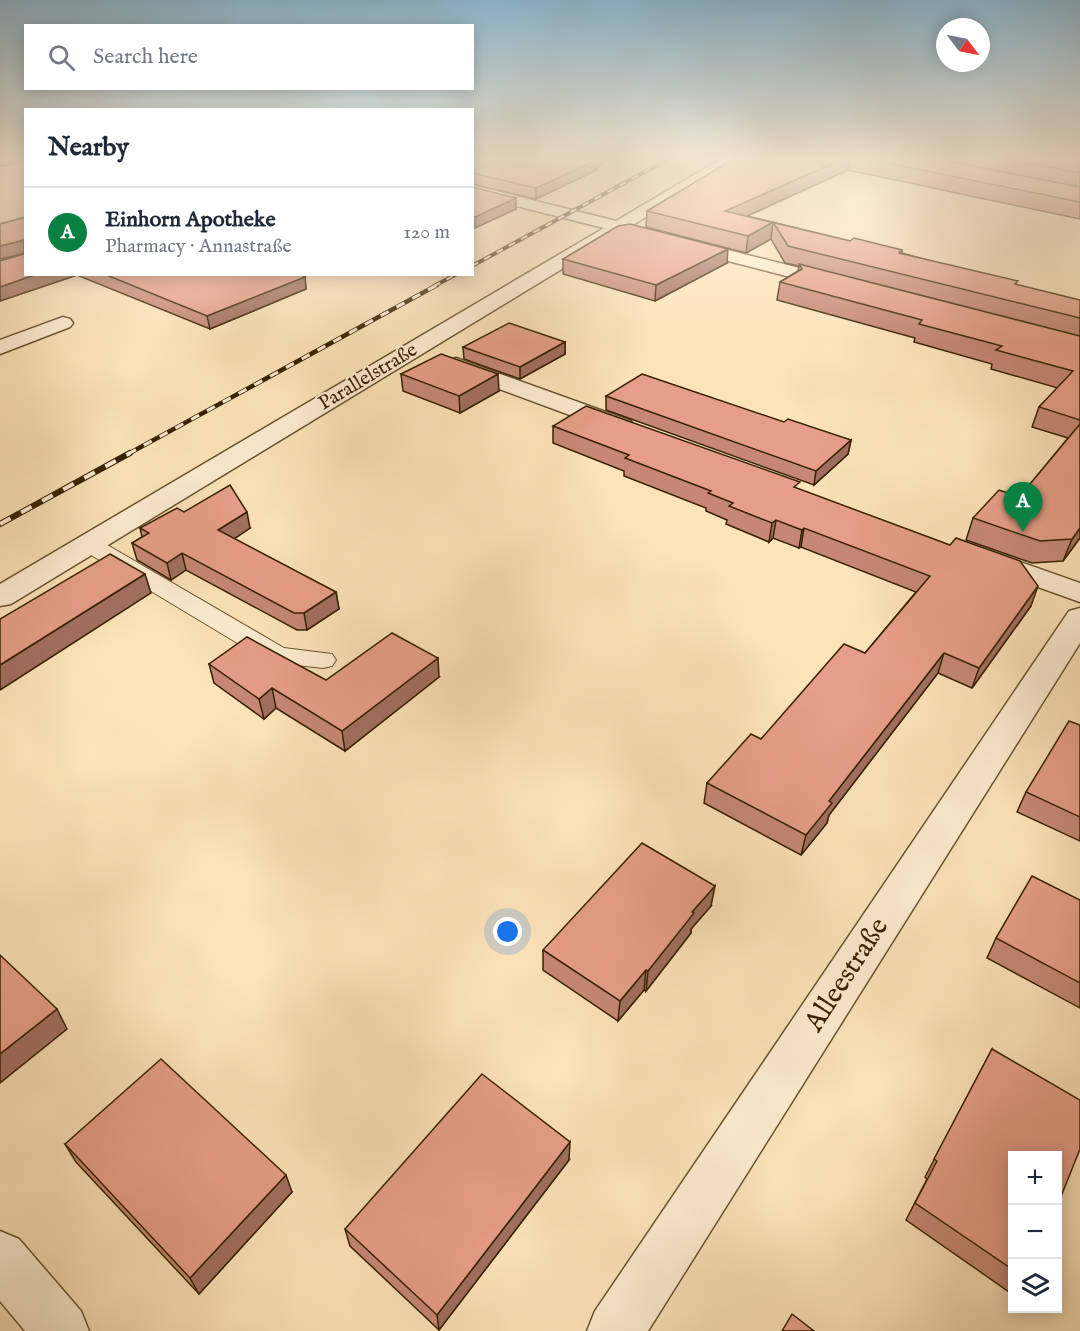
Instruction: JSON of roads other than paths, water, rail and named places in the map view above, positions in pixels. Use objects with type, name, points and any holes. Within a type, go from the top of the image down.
[{"type":"street","points":[[588,219],[631,230]]},
{"type":"street","name":"Parallelstraße","points":[[0,597],[413,350],[631,230],[647,219]]},
{"type":"street","points":[[666,239],[861,290]]},
{"type":"street","points":[[1,345],[63,323]]},
{"type":"street","points":[[413,350],[648,435]]},
{"type":"street","points":[[962,551],[1080,593]]},
{"type":"street","name":"Alleestraße","points":[[615,1331],[1080,618]]},
{"type":"street","points":[[0,1258],[61,1331]]},
{"type":"lane","points":[[89,544],[278,656],[323,660]]},
{"type":"railway","points":[[474,265],[558,219]]},
{"type":"railway","points":[[434,286],[453,276]]},
{"type":"railway","points":[[128,454],[437,285]]},
{"type":"railway","points":[[0,524],[130,453]]},
{"type":"place","name":"Einhorn Apotheke","points":[[1023,532]]}]
